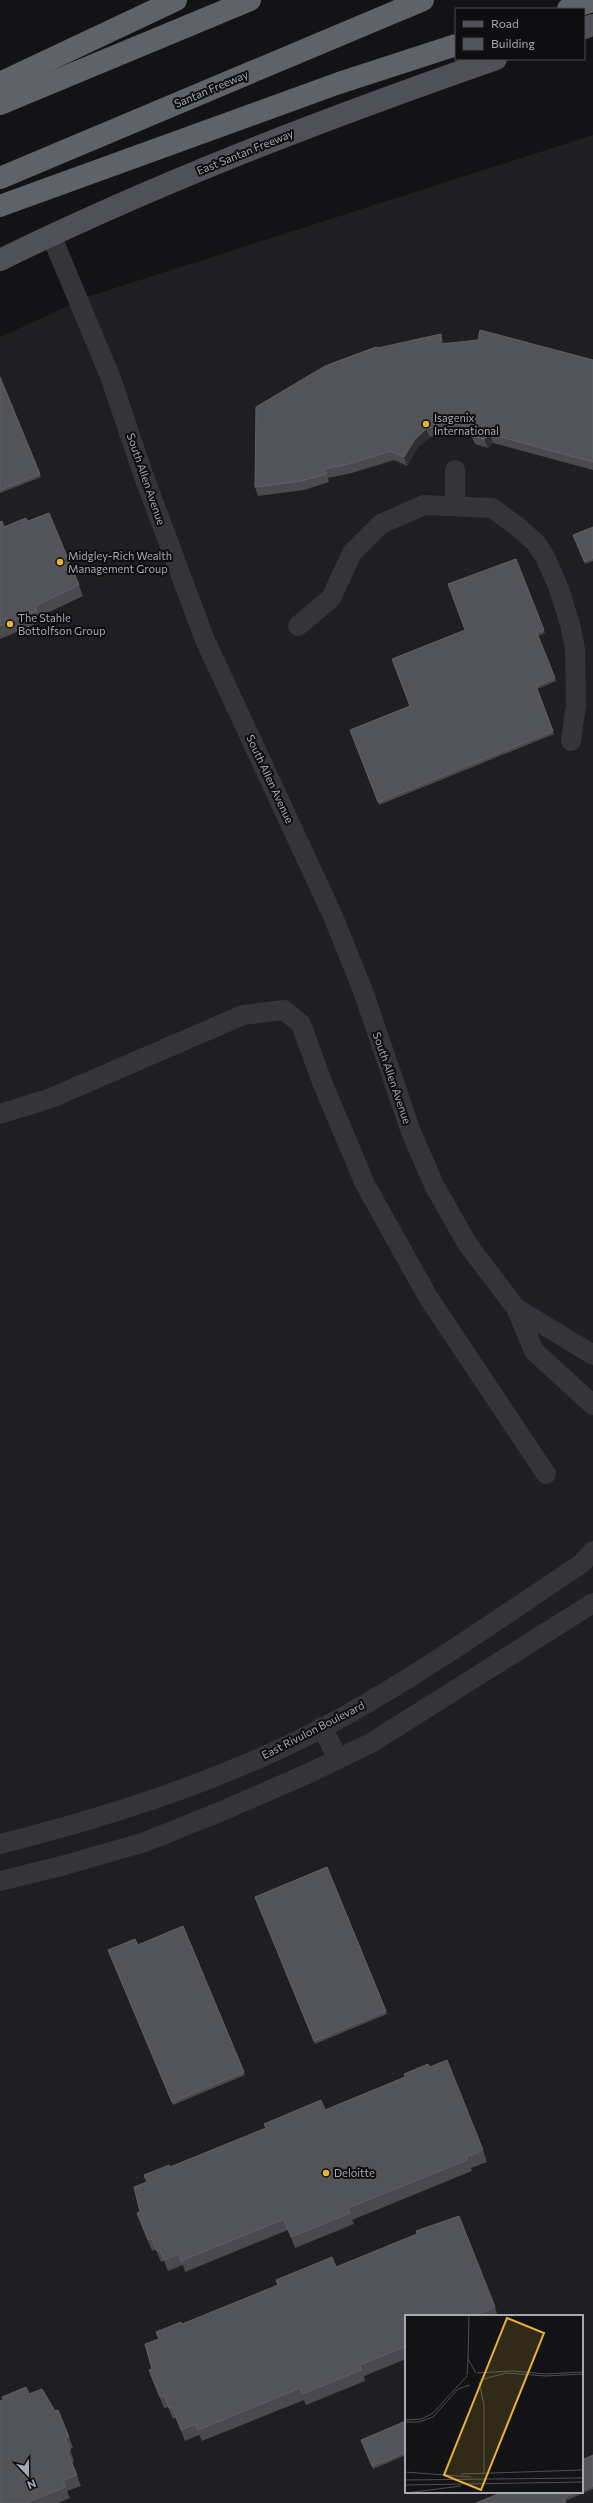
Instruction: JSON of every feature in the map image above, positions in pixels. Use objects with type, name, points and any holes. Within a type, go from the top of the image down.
[{"type":"highway","points":[[0,83],[176,0]]},
{"type":"highway","points":[[0,104],[250,0]]},
{"type":"highway","name":"Santan Freeway","points":[[0,178],[423,0]]},
{"type":"highway","points":[[571,8],[593,1]]},
{"type":"highway","points":[[0,206],[339,83],[455,45]]},
{"type":"main road","name":"East Santan Freeway","points":[[0,260],[51,235],[273,140],[493,60]]},
{"type":"street","name":"South Allen Avenue","points":[[51,235],[110,376],[146,482],[209,650],[301,845],[359,981],[411,1132],[435,1187],[468,1245],[516,1308],[534,1351],[593,1406]]},
{"type":"street","points":[[454,506],[455,470]]},
{"type":"street","points":[[298,626],[331,598],[352,553],[381,524],[424,505],[492,508],[518,527],[536,543],[545,557],[570,624],[575,649],[576,705],[571,741]]},
{"type":"street","points":[[0,1114],[51,1098],[243,1015],[284,1010],[302,1024],[322,1082],[365,1184],[428,1297],[546,1474]]},
{"type":"street","name":"South Allen Avenue","points":[[516,1308],[593,1355]]},
{"type":"street","name":"East Rivulon Boulevard","points":[[0,1844],[85,1821],[206,1780],[322,1728],[416,1673],[581,1564],[593,1551]]},
{"type":"street","points":[[0,1881],[65,1865],[145,1842],[222,1811],[338,1759],[371,1743],[593,1603]]},
{"type":"street","points":[[322,1728],[338,1759]]},
{"type":"shaded area","points":[[593,135],[593,2503],[0,2503],[0,337],[90,296]]},
{"type":"building","name":"Isagenix International","points":[[480,330],[593,360],[593,462],[490,434],[484,439],[472,436],[473,430],[461,425],[444,423],[426,429],[415,439],[404,457],[390,451],[349,464],[324,469],[326,474],[301,481],[255,487],[256,407],[325,366],[376,347],[378,348],[441,334],[441,344],[478,340]]},
{"type":"building","points":[[0,377],[40,474],[0,490]]},
{"type":"building","points":[[49,513],[79,585],[35,606],[37,611],[0,626],[0,522],[2,521],[4,527],[26,518],[28,521]]},
{"type":"building","points":[[593,527],[593,558],[584,561],[573,535]]},
{"type":"building","points":[[516,559],[544,630],[537,633],[555,678],[536,686],[553,731],[378,802],[350,730],[410,706],[392,659],[465,630],[448,584]]},
{"type":"building","points":[[327,1867],[386,2011],[314,2041],[255,1897]]},
{"type":"building","points":[[183,1926],[244,2072],[172,2102],[108,1950],[135,1939],[138,1945]]},
{"type":"building","name":"Deloitte","points":[[447,2060],[483,2150],[466,2157],[467,2160],[348,2208],[350,2213],[291,2237],[284,2219],[181,2261],[179,2254],[164,2260],[160,2250],[157,2251],[152,2239],[148,2240],[137,2213],[140,2212],[134,2187],[147,2182],[144,2175],[169,2165],[170,2167],[266,2128],[264,2124],[321,2100],[325,2110],[405,2077],[404,2074],[428,2064],[430,2067]]},
{"type":"building","points":[[459,2216],[495,2307],[478,2315],[405,2315],[405,2346],[360,2365],[361,2370],[302,2394],[300,2388],[198,2430],[195,2424],[181,2430],[172,2407],[169,2408],[164,2395],[160,2397],[149,2370],[152,2369],[145,2344],[159,2339],[156,2332],[181,2322],[182,2324],[278,2285],[276,2280],[332,2257],[336,2267],[417,2234],[416,2231]]},
{"type":"building","points":[[26,2387],[29,2394],[42,2389],[55,2411],[58,2410],[69,2437],[65,2438],[70,2450],[67,2452],[77,2475],[63,2480],[65,2487],[26,2503],[0,2503],[0,2401],[3,2400],[2,2397]]},
{"type":"building","points":[[405,2421],[405,2452],[372,2466],[361,2440]]},
{"type":"building","points":[[593,2455],[593,2486],[583,2490],[583,2460]]},
{"type":"building","points":[[501,2493],[576,2493],[564,2498],[566,2503],[476,2503]]},
{"type":"place","name":"Isagenix International","points":[[426,424]]},
{"type":"place","name":"Midgley-Rich Wealth Management Group","points":[[60,562]]},
{"type":"place","name":"The Stahle Bottolfson Group","points":[[10,624]]},
{"type":"place","name":"Deloitte","points":[[326,2173]]}]
